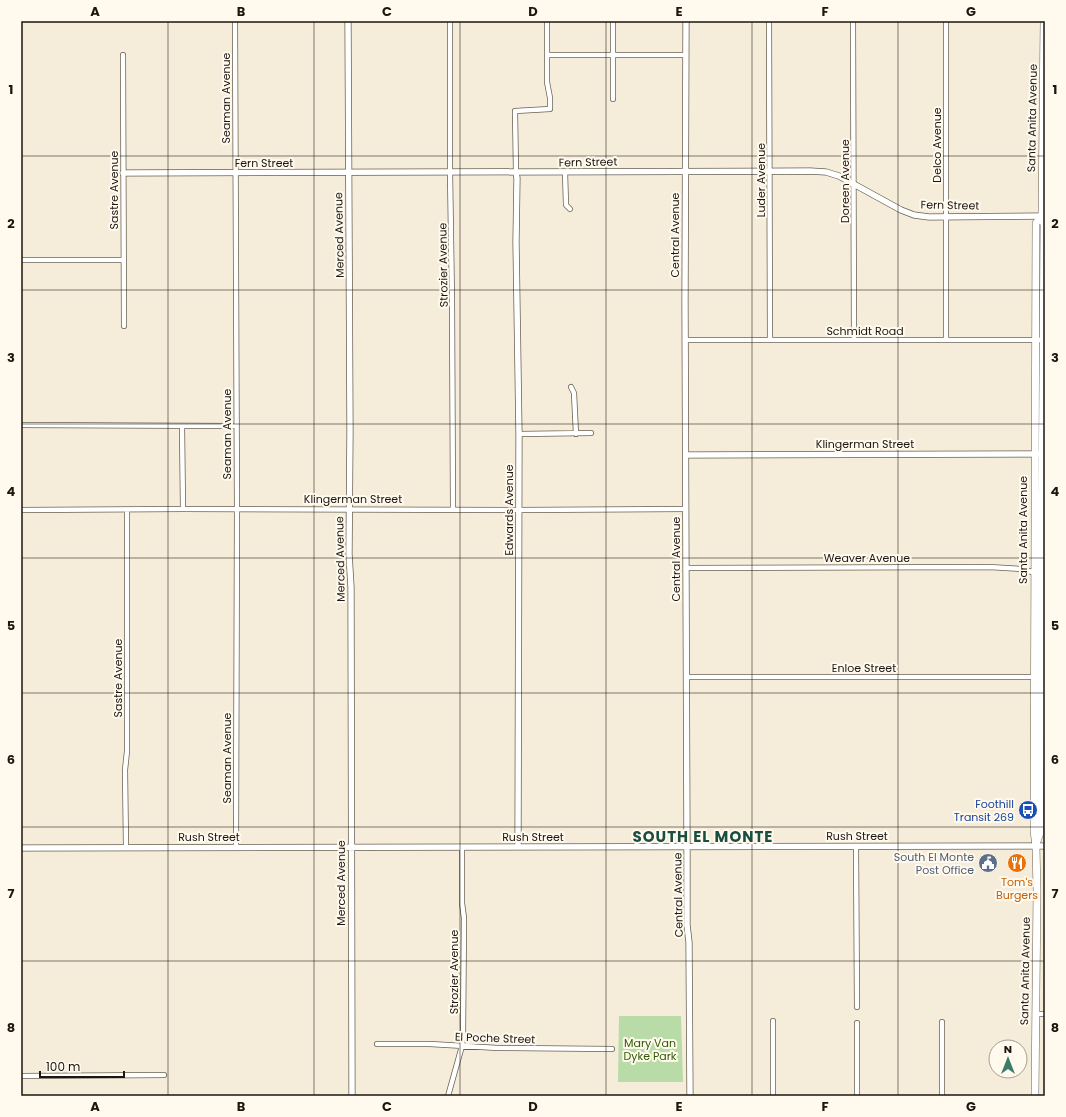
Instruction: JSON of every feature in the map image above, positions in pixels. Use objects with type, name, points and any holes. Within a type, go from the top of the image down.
[{"type":"main road","name":"Santa Anita Avenue","points":[[1035,1096],[1037,891],[1036,846],[1034,831],[1037,677],[1043,577],[1044,454],[1036,224],[1043,216],[1044,21]]},
{"type":"main road","name":"Santa Anita Avenue","points":[[1037,677],[1034,572],[1035,454],[1041,340]]},
{"type":"street","name":"Seaman Avenue","points":[[234,21],[237,509],[236,847]]},
{"type":"street","name":"Merced Avenue","points":[[348,21],[352,1096]]},
{"type":"street","name":"Strozier Avenue","points":[[450,21],[453,509]]},
{"type":"street","points":[[516,173],[515,111],[550,109],[550,98],[547,82],[547,21]]},
{"type":"street","points":[[613,99],[614,21]]},
{"type":"street","name":"Central Avenue","points":[[686,21],[685,340],[687,925],[689,942],[690,1096]]},
{"type":"street","name":"Luder Avenue","points":[[769,21],[770,340]]},
{"type":"street","name":"Doreen Avenue","points":[[853,21],[854,340]]},
{"type":"street","name":"Delco Avenue","points":[[946,21],[946,340]]},
{"type":"street","name":"Sastre Avenue","points":[[123,55],[124,326]]},
{"type":"street","points":[[547,55],[685,55]]},
{"type":"street","name":"Fern Street","points":[[123,173],[810,171],[826,172],[839,176],[901,210],[914,215],[929,217],[1043,216]]},
{"type":"street","points":[[565,172],[566,205],[570,209]]},
{"type":"street","name":"Edwards Avenue","points":[[516,173],[519,434],[518,847]]},
{"type":"street","points":[[21,260],[123,260]]},
{"type":"street","name":"Schmidt Road","points":[[685,340],[1041,340]]},
{"type":"street","points":[[571,387],[575,400],[576,434]]},
{"type":"street","points":[[21,425],[236,426]]},
{"type":"street","points":[[182,426],[182,508]]},
{"type":"street","points":[[519,434],[591,433]]},
{"type":"street","name":"Klingerman Street","points":[[686,455],[1044,454]]},
{"type":"street","name":"Klingerman Street","points":[[21,510],[127,510],[182,508],[519,510],[686,509]]},
{"type":"street","name":"Sastre Avenue","points":[[126,847],[125,770],[127,741],[127,510]]},
{"type":"street","name":"Weaver Avenue","points":[[686,568],[1009,567],[1034,572],[1043,577]]},
{"type":"street","name":"Enloe Street","points":[[687,677],[1037,677]]},
{"type":"street","points":[[856,846],[857,1007]]},
{"type":"street","name":"Rush Street","points":[[21,848],[1045,846]]},
{"type":"street","name":"Strozier Avenue","points":[[448,1096],[462,1046],[463,1037],[464,935],[462,847]]},
{"type":"street","points":[[1036,1014],[1045,1014]]},
{"type":"street","points":[[773,1021],[773,1096]]},
{"type":"street","points":[[942,1022],[942,1096]]},
{"type":"street","points":[[857,1023],[857,1096]]},
{"type":"street","name":"El Poche Street","points":[[377,1044],[430,1044],[498,1048],[612,1049]]},
{"type":"street","points":[[21,1076],[164,1075]]},
{"type":"green space","name":"Mary Van Dyke Park","points":[[619,1016],[681,1016],[683,1082],[618,1082]]},
{"type":"place","name":"Foothill Transit 269","points":[[1028,810]]},
{"type":"place","name":"South El Monte Post Office","points":[[988,863]]},
{"type":"place","name":"Tom's Burgers","points":[[1017,863]]},
{"type":"district","name":"SOUTH EL MONTE","points":[[703,837]]}]
